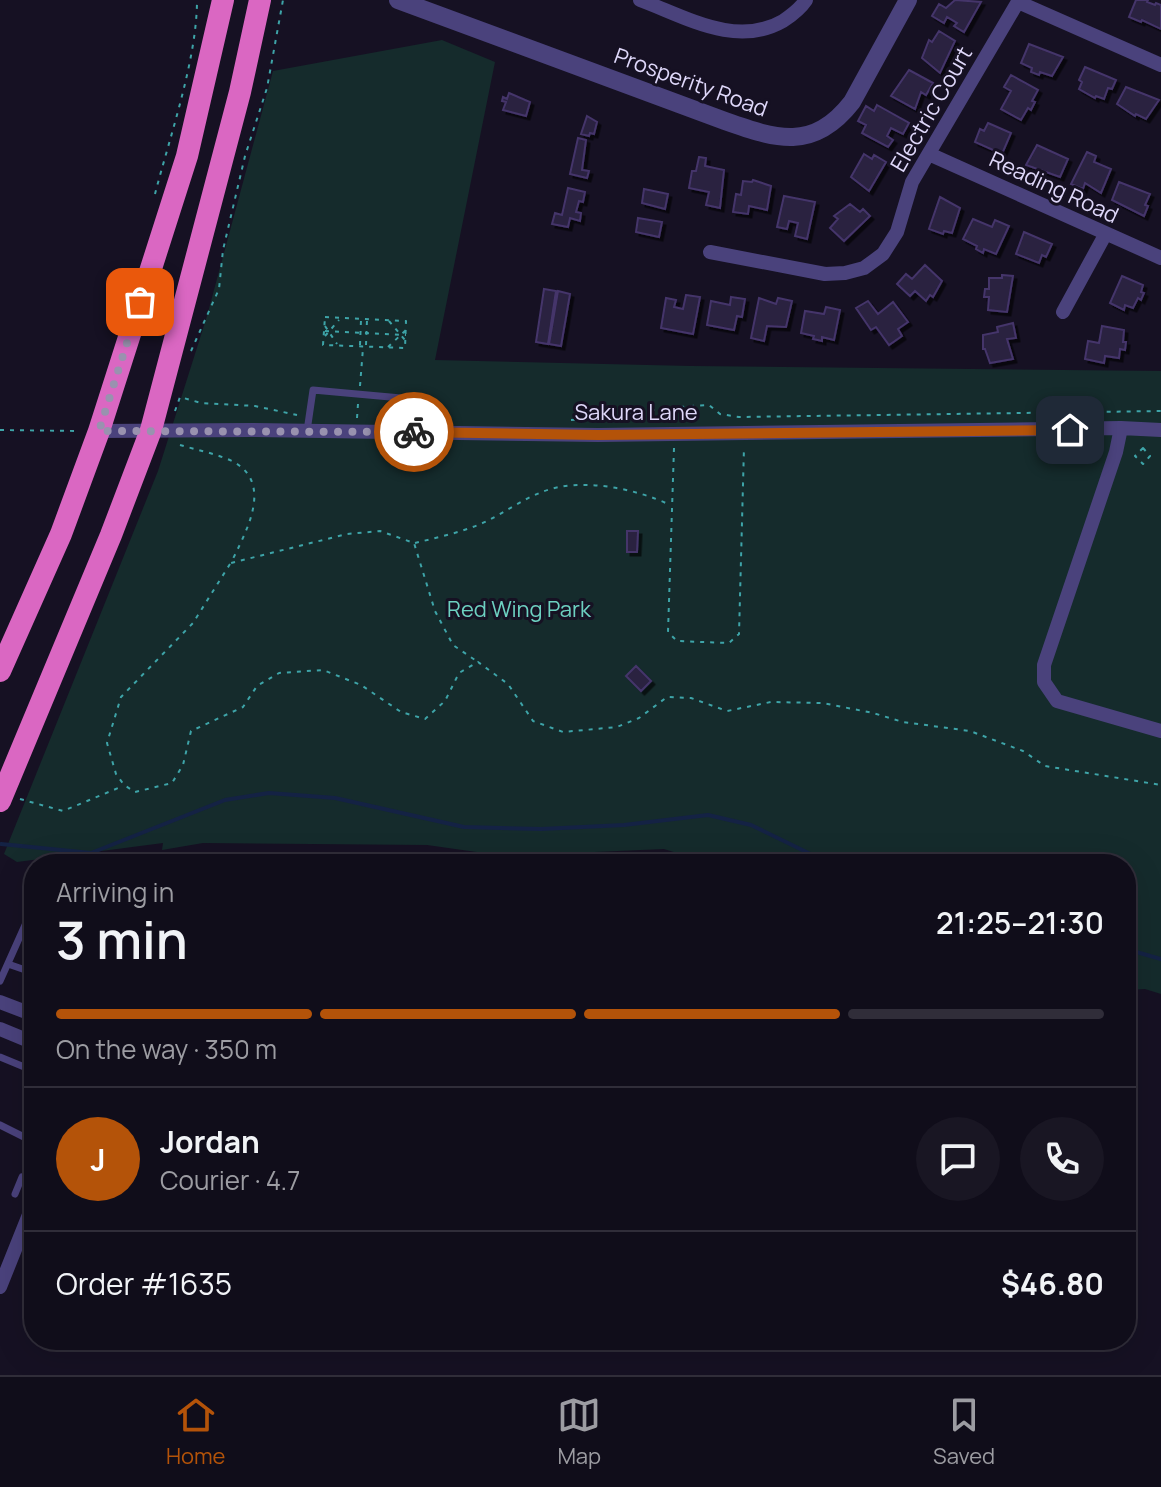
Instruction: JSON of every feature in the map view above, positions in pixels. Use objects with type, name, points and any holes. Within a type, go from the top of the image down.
[{"type":"highway","points":[[188,148],[193,87],[210,0]]},
{"type":"highway","points":[[2,660],[61,534],[92,431],[188,148],[223,0]]},
{"type":"highway","points":[[1,798],[111,535],[160,430],[260,0]]},
{"type":"street","name":"Prosperity Road","points":[[398,0],[725,121],[787,139],[811,133],[843,114],[908,0]]},
{"type":"street","points":[[640,0],[734,33],[772,27],[801,8],[806,0]]},
{"type":"street","points":[[1019,1],[1161,65]]},
{"type":"street","name":"Electric Court","points":[[710,252],[825,274],[864,268],[883,254],[897,232],[912,182],[1019,1]]},
{"type":"street","name":"Reading Road","points":[[929,154],[1161,258]]},
{"type":"street","points":[[1063,312],[1105,235]]},
{"type":"street","name":"Sakura Lane","points":[[92,431],[308,425],[410,432],[674,434],[1161,430]]},
{"type":"street","points":[[1121,428],[1116,452],[1044,665],[1044,682],[1057,701],[1161,731]]},
{"type":"street","points":[[0,1002],[24,1011]]},
{"type":"street","points":[[0,1029],[24,1039]]},
{"type":"street","points":[[0,1287],[24,1227]]},
{"type":"lane","points":[[308,425],[313,390],[412,399],[410,432]]},
{"type":"lane","points":[[0,981],[24,928]]},
{"type":"lane","points":[[8,964],[24,970]]},
{"type":"lane","points":[[0,1057],[24,1067]]},
{"type":"lane","points":[[0,1125],[24,1137]]},
{"type":"lane","points":[[15,1194],[24,1178]]},
{"type":"path","points":[[155,197],[190,58],[197,23],[197,0]]},
{"type":"path","points":[[187,359],[219,289],[226,239],[245,156],[267,88],[283,0]]},
{"type":"path","points":[[339,346],[326,331],[325,317],[406,321],[406,335],[405,348],[359,347],[339,346],[323,345],[326,331],[341,318]]},
{"type":"path","points":[[361,319],[366,347]]},
{"type":"path","points":[[359,347],[368,319]]},
{"type":"path","points":[[389,320],[405,340]]},
{"type":"path","points":[[387,348],[406,330]]},
{"type":"path","points":[[326,331],[406,335]]},
{"type":"path","points":[[177,390],[180,397]]},
{"type":"path","points":[[180,397],[160,430],[164,447],[178,444],[235,463],[251,479],[256,499],[247,530],[231,563],[193,623],[121,697],[107,743],[116,774],[124,785],[135,792],[172,783],[183,765],[191,731],[243,707],[257,686],[279,673],[323,670],[361,685],[401,712],[425,719],[445,701],[459,673],[478,662]]},
{"type":"path","points":[[180,397],[201,403],[255,406],[308,425]]},
{"type":"path","points":[[568,420],[709,405],[720,414],[739,417],[1161,411]]},
{"type":"path","points":[[0,430],[92,431]]},
{"type":"path","points":[[674,434],[668,632],[677,641],[729,643],[739,634],[745,434]]},
{"type":"path","points":[[231,563],[347,534],[380,531],[414,543],[458,532],[545,490],[583,485],[622,488],[672,505]]},
{"type":"path","points":[[414,543],[435,611],[453,645],[508,684],[533,721],[563,732],[617,727],[639,718],[667,697],[691,698],[727,711],[771,702],[823,703],[903,722],[970,731],[1023,751],[1045,766],[1161,785]]},
{"type":"path","points":[[1,798],[63,811],[93,801],[124,785]]},
{"type":"green space","name":"Red Wing Park","points":[[442,40],[495,62],[435,360],[1161,371],[1161,994],[1136,989],[1136,854],[680,854],[664,849],[491,854],[427,845],[203,843],[162,850],[163,843],[78,854],[24,854],[24,861],[17,862],[4,854],[158,471],[207,316],[273,71]]},
{"type":"building","points":[[955,0],[981,2],[964,32],[947,17],[944,23],[932,16],[939,4],[946,8]]},
{"type":"building","points":[[1136,0],[1161,5],[1161,29],[1129,17]]},
{"type":"building","points":[[939,31],[955,41],[940,73],[922,58],[929,40],[932,42]]},
{"type":"building","points":[[1029,44],[1063,57],[1052,76],[1031,72],[1032,68],[1021,63]]},
{"type":"building","points":[[1085,67],[1116,80],[1112,89],[1108,88],[1104,99],[1095,98],[1079,89]]},
{"type":"building","points":[[909,70],[933,83],[926,95],[921,92],[915,109],[891,96]]},
{"type":"building","points":[[1011,75],[1038,90],[1031,110],[1028,108],[1021,120],[1001,109],[1011,91],[1004,87]]},
{"type":"building","points":[[1126,87],[1159,100],[1146,119],[1117,104]]},
{"type":"building","points":[[509,93],[530,102],[526,116],[503,110],[506,102],[502,101],[503,97],[507,99]]},
{"type":"building","points":[[877,105],[909,123],[903,134],[891,128],[887,136],[893,140],[888,147],[862,133],[866,125],[858,121],[866,106],[874,111]]},
{"type":"building","points":[[587,116],[597,122],[594,134],[590,133],[589,136],[581,134]]},
{"type":"building","points":[[988,123],[1011,133],[1002,154],[975,142],[980,129],[984,131]]},
{"type":"building","points":[[578,138],[586,140],[582,170],[589,171],[587,178],[570,174]]},
{"type":"building","points":[[1037,145],[1068,159],[1060,177],[1026,165]]},
{"type":"building","points":[[1087,152],[1096,156],[1094,162],[1111,169],[1101,193],[1085,183],[1083,189],[1071,184]]},
{"type":"building","points":[[864,154],[872,159],[874,155],[886,162],[869,191],[851,177]]},
{"type":"building","points":[[699,157],[706,158],[705,166],[724,170],[720,208],[706,205],[709,192],[689,188]]},
{"type":"building","points":[[753,180],[771,186],[767,210],[749,206],[748,214],[733,212],[736,194],[741,195],[743,181]]},
{"type":"building","points":[[1119,182],[1150,194],[1144,216],[1112,200]]},
{"type":"building","points":[[568,188],[585,192],[576,212],[581,213],[580,221],[570,218],[568,227],[552,224],[555,213],[562,215]]},
{"type":"building","points":[[644,189],[668,194],[665,209],[642,203]]},
{"type":"building","points":[[784,196],[815,202],[807,239],[795,236],[798,223],[789,221],[787,229],[777,227]]},
{"type":"building","points":[[940,197],[960,208],[952,233],[944,231],[943,234],[929,229]]},
{"type":"building","points":[[850,204],[860,212],[863,209],[870,216],[844,241],[830,228],[838,219],[834,216]]},
{"type":"building","points":[[638,218],[662,222],[659,237],[636,232]]},
{"type":"building","points":[[973,219],[992,227],[995,220],[1009,226],[996,254],[984,249],[983,253],[963,239]]},
{"type":"building","points":[[1024,232],[1052,244],[1039,263],[1016,254]]},
{"type":"building","points":[[925,265],[942,281],[933,297],[930,295],[926,301],[915,291],[910,296],[897,284],[906,274],[912,279]]},
{"type":"building","points":[[1002,275],[1013,276],[1007,312],[988,310],[989,297],[984,297],[985,289],[989,289],[989,278],[1002,278]]},
{"type":"building","points":[[1122,276],[1143,285],[1141,292],[1144,293],[1133,308],[1125,305],[1124,310],[1110,303]]},
{"type":"building","points":[[544,289],[556,291],[548,344],[536,342]]},
{"type":"building","points":[[558,291],[570,294],[561,346],[549,344]]},
{"type":"building","points":[[686,295],[700,297],[693,334],[661,328],[666,298],[676,300],[674,307],[683,309]]},
{"type":"building","points":[[731,297],[745,299],[742,317],[737,316],[734,330],[707,325],[711,301],[730,305]]},
{"type":"building","points":[[759,298],[776,304],[778,298],[792,301],[786,327],[767,326],[764,341],[751,338]]},
{"type":"building","points":[[868,301],[878,314],[893,302],[908,322],[898,329],[902,336],[889,345],[876,327],[871,330],[856,308]]},
{"type":"building","points":[[826,307],[840,310],[834,340],[822,337],[822,341],[801,333],[805,311],[824,314]]},
{"type":"building","points":[[1013,323],[1016,338],[1007,339],[1013,359],[990,363],[983,349],[983,335],[998,332],[997,327]]},
{"type":"building","points":[[1102,326],[1124,330],[1125,350],[1120,349],[1119,358],[1105,356],[1104,363],[1085,359],[1088,341],[1099,343]]},
{"type":"building","points":[[627,531],[638,531],[637,552],[627,552]]},
{"type":"building","points":[[636,666],[651,681],[641,691],[626,676]]},
{"type":"waterway","points":[[1,844],[91,853],[225,800],[269,793],[335,798],[464,827],[541,829],[624,825],[708,815],[751,825],[810,854]]},
{"type":"waterway","points":[[1136,952],[1161,959]]},
{"type":"way so far","points":[[140,302],[99,431],[414,432]]},
{"type":"route","points":[[414,432],[598,435],[1070,430]]}]
